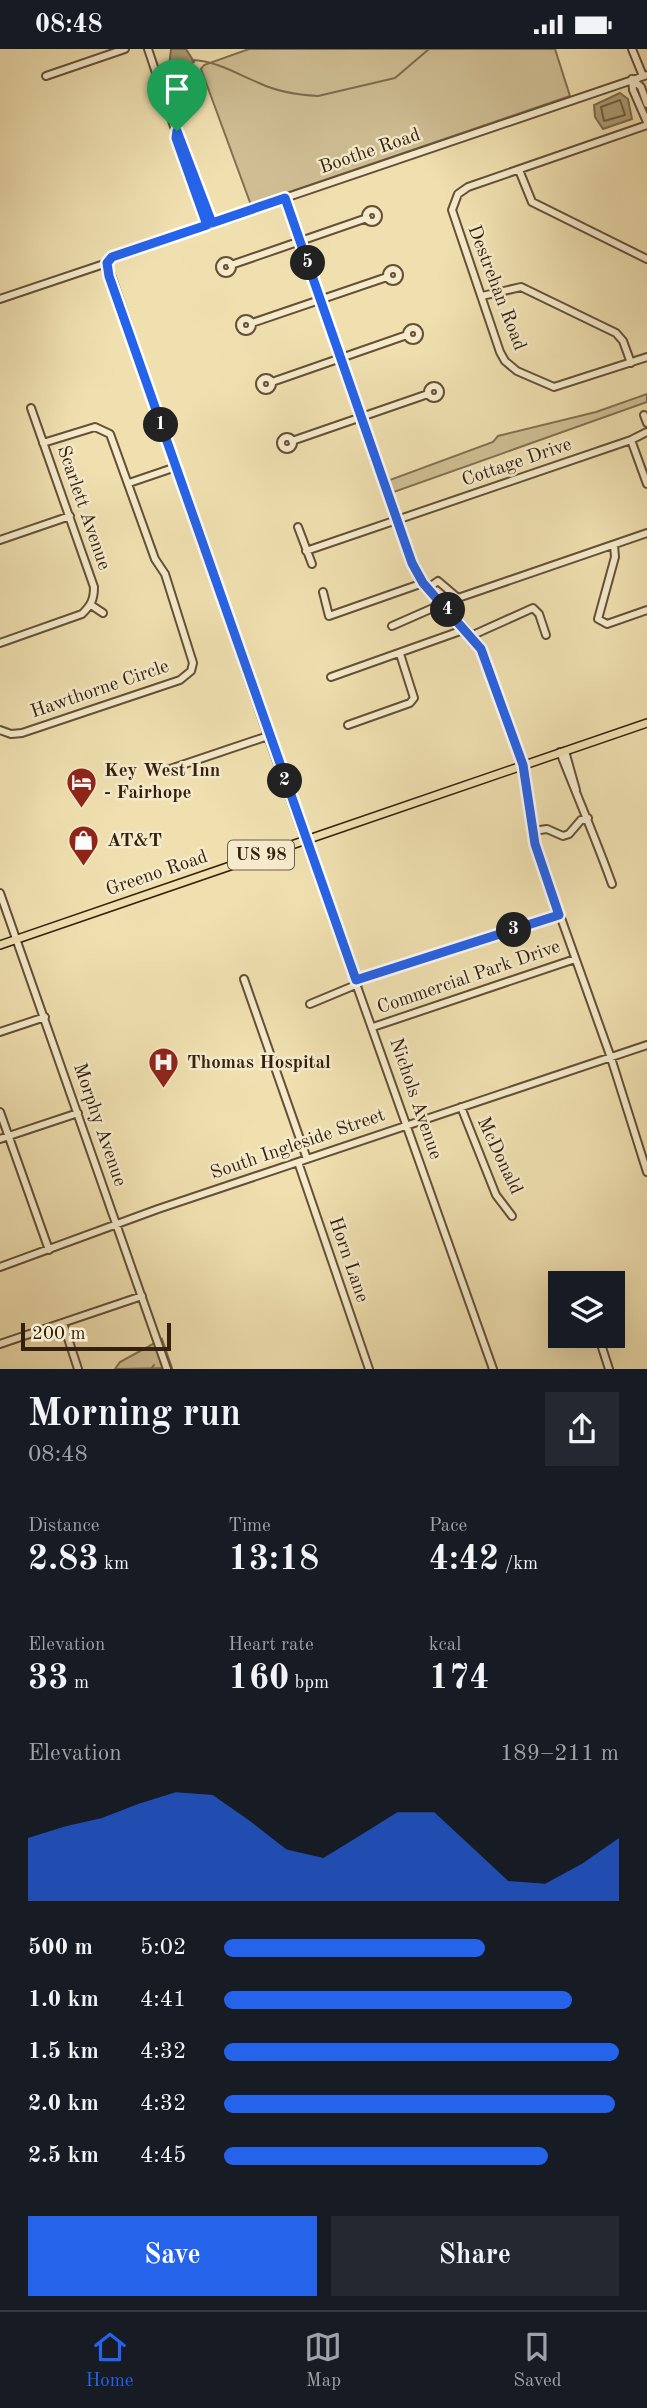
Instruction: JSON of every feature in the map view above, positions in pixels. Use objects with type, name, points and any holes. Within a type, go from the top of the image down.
[{"type":"main road","name":"US 98","points":[[523,765],[647,723]]},
{"type":"main road","name":"Greeno Road","points":[[0,945],[523,765]]},
{"type":"street","points":[[46,76],[125,49]]},
{"type":"street","points":[[148,49],[176,129],[176,138],[209,224]]},
{"type":"street","points":[[632,49],[645,75]]},
{"type":"street","name":"Boothe Road","points":[[0,299],[107,263],[112,257],[645,75]]},
{"type":"street","points":[[632,79],[640,87],[647,104]]},
{"type":"street","points":[[632,79],[633,90],[647,123]]},
{"type":"street","name":"Destrehan Road","points":[[647,123],[462,190],[453,205],[454,221],[505,361],[538,381],[560,386],[647,357]]},
{"type":"street","points":[[519,170],[532,202],[647,259]]},
{"type":"street","points":[[285,198],[412,563],[426,586],[473,635],[481,649],[523,765],[533,831],[559,915],[611,1058],[647,1172]]},
{"type":"street","points":[[231,265],[367,218]]},
{"type":"street","name":"Nichols Avenue","points":[[107,263],[268,736],[493,1369]]},
{"type":"street","points":[[252,323],[387,277]]},
{"type":"street","points":[[482,296],[515,286],[532,291],[616,333],[623,341],[631,363]]},
{"type":"street","points":[[272,382],[407,335]]},
{"type":"street","points":[[292,440],[428,394]]},
{"type":"street","name":"Scarlett Avenue","points":[[31,408],[94,587],[92,605]]},
{"type":"street","points":[[644,415],[647,422]]},
{"type":"street","points":[[43,443],[87,428],[103,429],[114,442],[129,483],[176,467]]},
{"type":"street","name":"Cottage Drive","points":[[306,551],[631,440],[647,432]]},
{"type":"street","points":[[631,440],[647,484]]},
{"type":"street","name":"Hawthorne Circle","points":[[0,730],[11,734],[22,733],[185,677],[191,671],[192,653],[165,573],[155,559],[129,483]]},
{"type":"street","points":[[0,540],[70,516]]},
{"type":"street","points":[[298,527],[312,564]]},
{"type":"street","points":[[323,591],[329,616],[438,580],[458,598],[647,533]]},
{"type":"street","points":[[614,545],[615,557],[598,619],[607,624],[647,610]]},
{"type":"street","points":[[392,626],[442,604]]},
{"type":"street","points":[[0,643],[82,614],[92,605],[103,613]]},
{"type":"street","points":[[473,635],[533,608],[539,614],[547,635]]},
{"type":"street","points":[[331,677],[466,629]]},
{"type":"street","points":[[348,725],[410,703],[414,698],[400,654]]},
{"type":"street","points":[[167,770],[268,736]]},
{"type":"street","points":[[563,752],[612,884]]},
{"type":"street","points":[[533,831],[547,829],[563,836],[569,834],[581,820],[588,818]]},
{"type":"street","name":"Morphy Avenue","points":[[0,893],[167,1369]]},
{"type":"street","points":[[310,1004],[357,982],[559,915]]},
{"type":"street","name":"Commercial Park Drive","points":[[373,1027],[575,959]]},
{"type":"street","points":[[244,979],[307,1159]]},
{"type":"street","points":[[0,1032],[45,1017]]},
{"type":"street","name":"South Ingleside Street","points":[[0,1267],[298,1162],[647,1045]]},
{"type":"street","name":"McDonald","points":[[461,1107],[496,1195],[512,1216]]},
{"type":"street","points":[[0,1112],[49,1250]]},
{"type":"street","points":[[0,1139],[78,1113]]},
{"type":"street","name":"Horn Lane","points":[[298,1162],[369,1369]]},
{"type":"street","points":[[0,1344],[142,1296]]},
{"type":"street","points":[[63,1322],[79,1369]]},
{"type":"street","points":[[602,1348],[609,1369]]},
{"type":"shaded area","points":[[249,49],[555,49],[570,96],[251,205],[201,69],[204,65]]},
{"type":"shaded area","points":[[647,394],[647,402],[391,493],[387,481],[493,442],[498,436],[596,412]]},
{"type":"shaded area","points":[[162,1339],[172,1368],[115,1369],[120,1362]]},
{"type":"water","points":[[171,49],[186,49],[194,62],[168,77]]},
{"type":"water","points":[[620,93],[628,99],[632,119],[603,129],[595,117],[594,105]]},
{"type":"waterway","points":[[192,60],[218,65],[281,91],[318,96],[395,78],[429,49]]},
{"type":"waterway","points":[[151,1369],[154,1365]]},
{"type":"place","name":"Key West Inn - Fairhope","points":[[81,809]]},
{"type":"place","name":"AT&T","points":[[84,868]]},
{"type":"place","name":"Thomas Hospital","points":[[164,1090]]},
{"type":"route","points":[[177,131],[212,223],[285,198],[412,563],[423,583],[473,635],[481,649],[523,765],[535,844],[559,915],[445,954],[421,958],[356,980],[268,736],[109,276],[107,263],[112,257],[207,225],[176,138],[177,131]]}]
